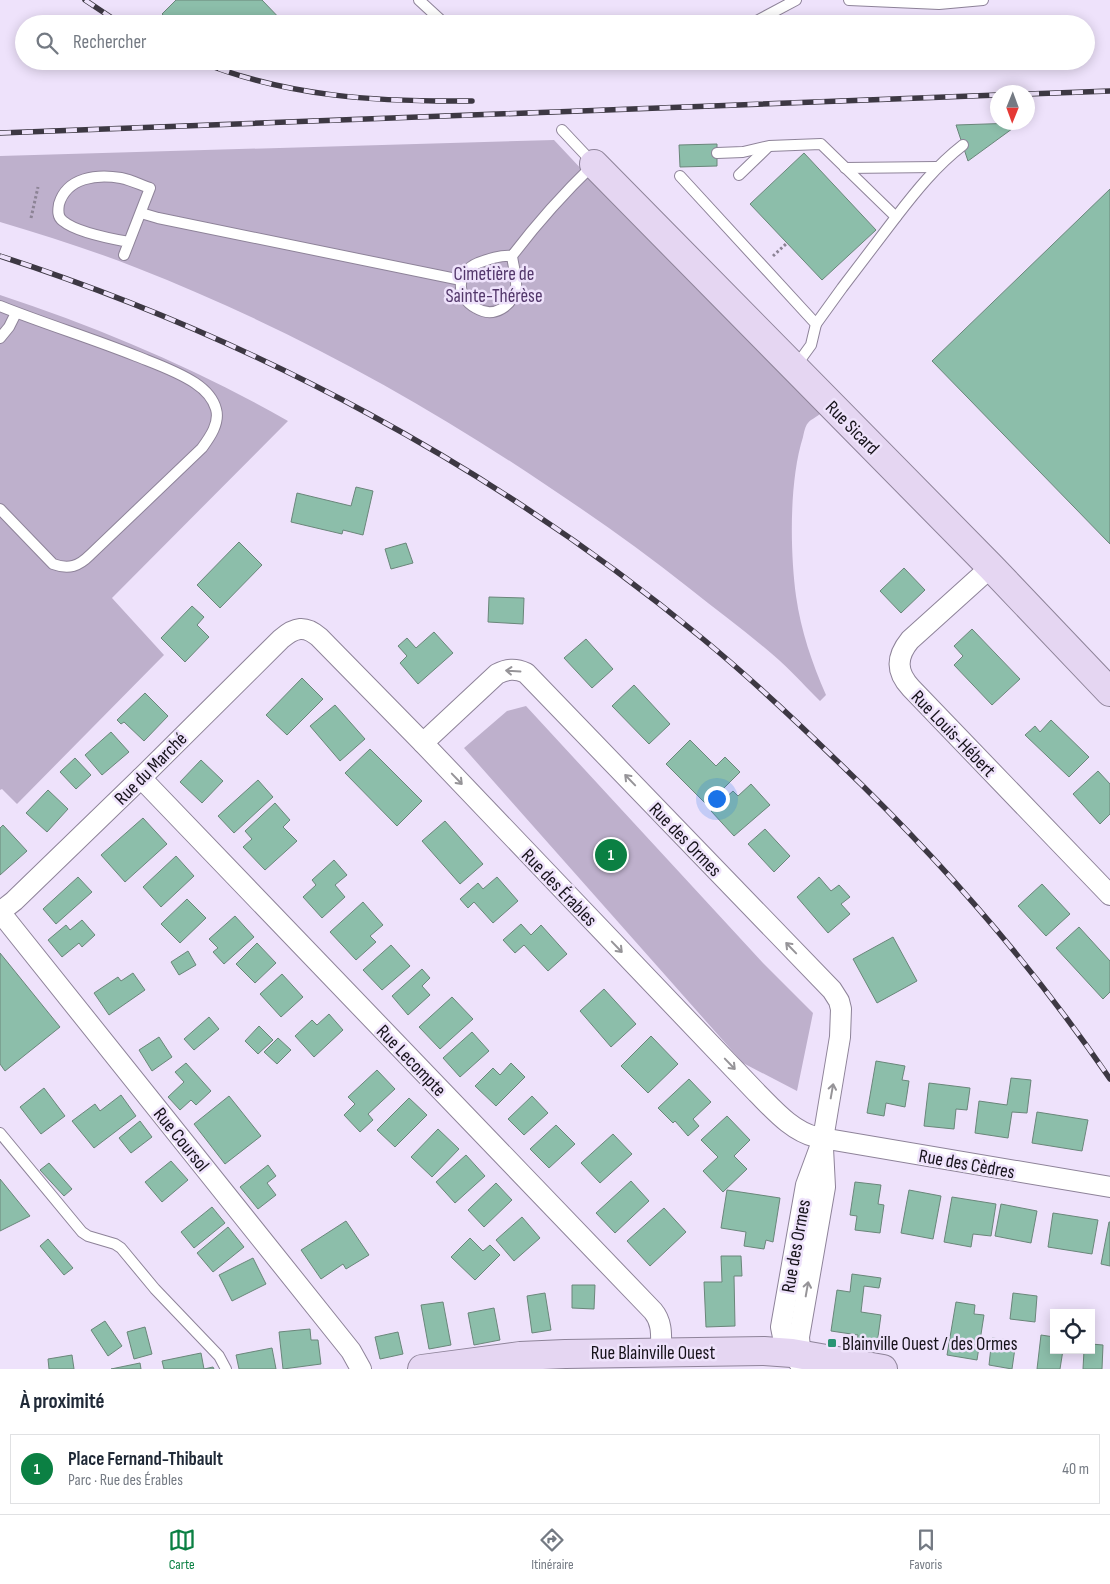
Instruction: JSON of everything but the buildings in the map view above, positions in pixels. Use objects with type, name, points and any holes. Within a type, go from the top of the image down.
[{"type":"street","name":"Rue Sicard","points":[[594,164],[991,567],[1110,692]]},
{"type":"street","name":"Rue Louis-Hébert","points":[[991,567],[910,640],[901,653],[899,664],[902,677],[1110,895]]},
{"type":"street","name":"Rue des Érables","points":[[302,628],[310,630],[319,637],[423,743],[770,1107],[801,1132],[823,1139]]},
{"type":"street","name":"Rue du Marché","points":[[0,912],[141,778],[281,639],[292,631],[302,628]]},
{"type":"street","name":"Rue des Ormes","points":[[423,743],[497,674],[510,669],[519,670],[532,678],[832,990],[839,1001],[841,1009],[839,1047],[823,1139],[806,1184],[781,1327],[783,1337],[801,1361]]},
{"type":"street","name":"Rue Lecompte","points":[[141,778],[653,1311],[661,1327],[661,1351]]},
{"type":"street","name":"Rue Coursol","points":[[0,912],[352,1350],[361,1369]]},
{"type":"street","name":"Rue des Cèdres","points":[[823,1139],[1110,1187]]},
{"type":"street","name":"Rue Blainville Ouest","points":[[422,1369],[520,1356],[587,1352],[661,1351],[764,1351],[801,1361],[883,1369]]},
{"type":"lane","points":[[419,0],[435,15]]},
{"type":"lane","points":[[767,15],[796,0]]},
{"type":"lane","points":[[849,0],[939,4],[983,0]]},
{"type":"lane","points":[[512,256],[498,256],[473,265],[463,274],[461,280],[462,293],[476,309],[488,312],[502,309],[511,301],[516,287],[512,256],[549,210],[594,164],[562,130]]},
{"type":"lane","points":[[717,153],[743,152],[769,146],[821,144],[896,218]]},
{"type":"lane","points":[[739,175],[769,146]]},
{"type":"lane","points":[[794,368],[811,345],[816,324],[842,288],[922,183],[963,146]]},
{"type":"lane","points":[[845,168],[937,168]]},
{"type":"lane","points":[[680,176],[816,324]]},
{"type":"lane","points":[[124,255],[150,188],[123,178],[94,177],[81,180],[68,188],[60,201],[58,215],[65,223],[100,236],[129,242]]},
{"type":"lane","points":[[141,213],[461,280]]},
{"type":"lane","points":[[0,306],[109,345],[174,371],[196,384],[205,392],[212,400],[217,415],[212,433],[202,448],[77,566],[64,567],[53,564],[0,509]]},
{"type":"lane","points":[[0,338],[9,327],[16,312]]},
{"type":"lane","points":[[0,1133],[82,1232],[88,1236],[115,1244],[127,1253],[155,1289],[219,1356],[226,1369]]},
{"type":"path","points":[[31,218],[38,187]]},
{"type":"green space","name":"Cimetière de Sainte-Thérèse","points":[[554,140],[820,414],[806,426],[798,455],[793,495],[792,538],[794,578],[801,622],[812,659],[826,695],[820,701],[772,654],[638,549],[585,511],[500,455],[400,394],[297,339],[191,290],[103,255],[0,222],[0,156]]},
{"type":"green space","points":[[0,295],[74,321],[147,351],[219,384],[288,421],[112,598],[164,655],[17,804],[2,789],[0,790]]},
{"type":"green space","points":[[526,706],[763,963],[813,1013],[797,1091],[743,1063],[464,748],[507,711]]},
{"type":"railway","points":[[85,0],[108,15]]},
{"type":"railway","points":[[224,70],[265,83],[333,95],[401,100],[472,101]]},
{"type":"railway","points":[[1035,94],[1110,91]]},
{"type":"railway","points":[[0,133],[990,95]]},
{"type":"railway","points":[[0,256],[95,289],[189,327],[280,369],[370,414],[457,465],[542,519],[624,577],[703,639],[754,683],[872,795],[909,833],[945,871],[1014,952],[1047,993],[1110,1079]]},
{"type":"place","name":"Place Fernand-Thibault","points":[[611,855]]},
{"type":"place","name":"Blainville Ouest / des Ormes","points":[[832,1343]]}]
